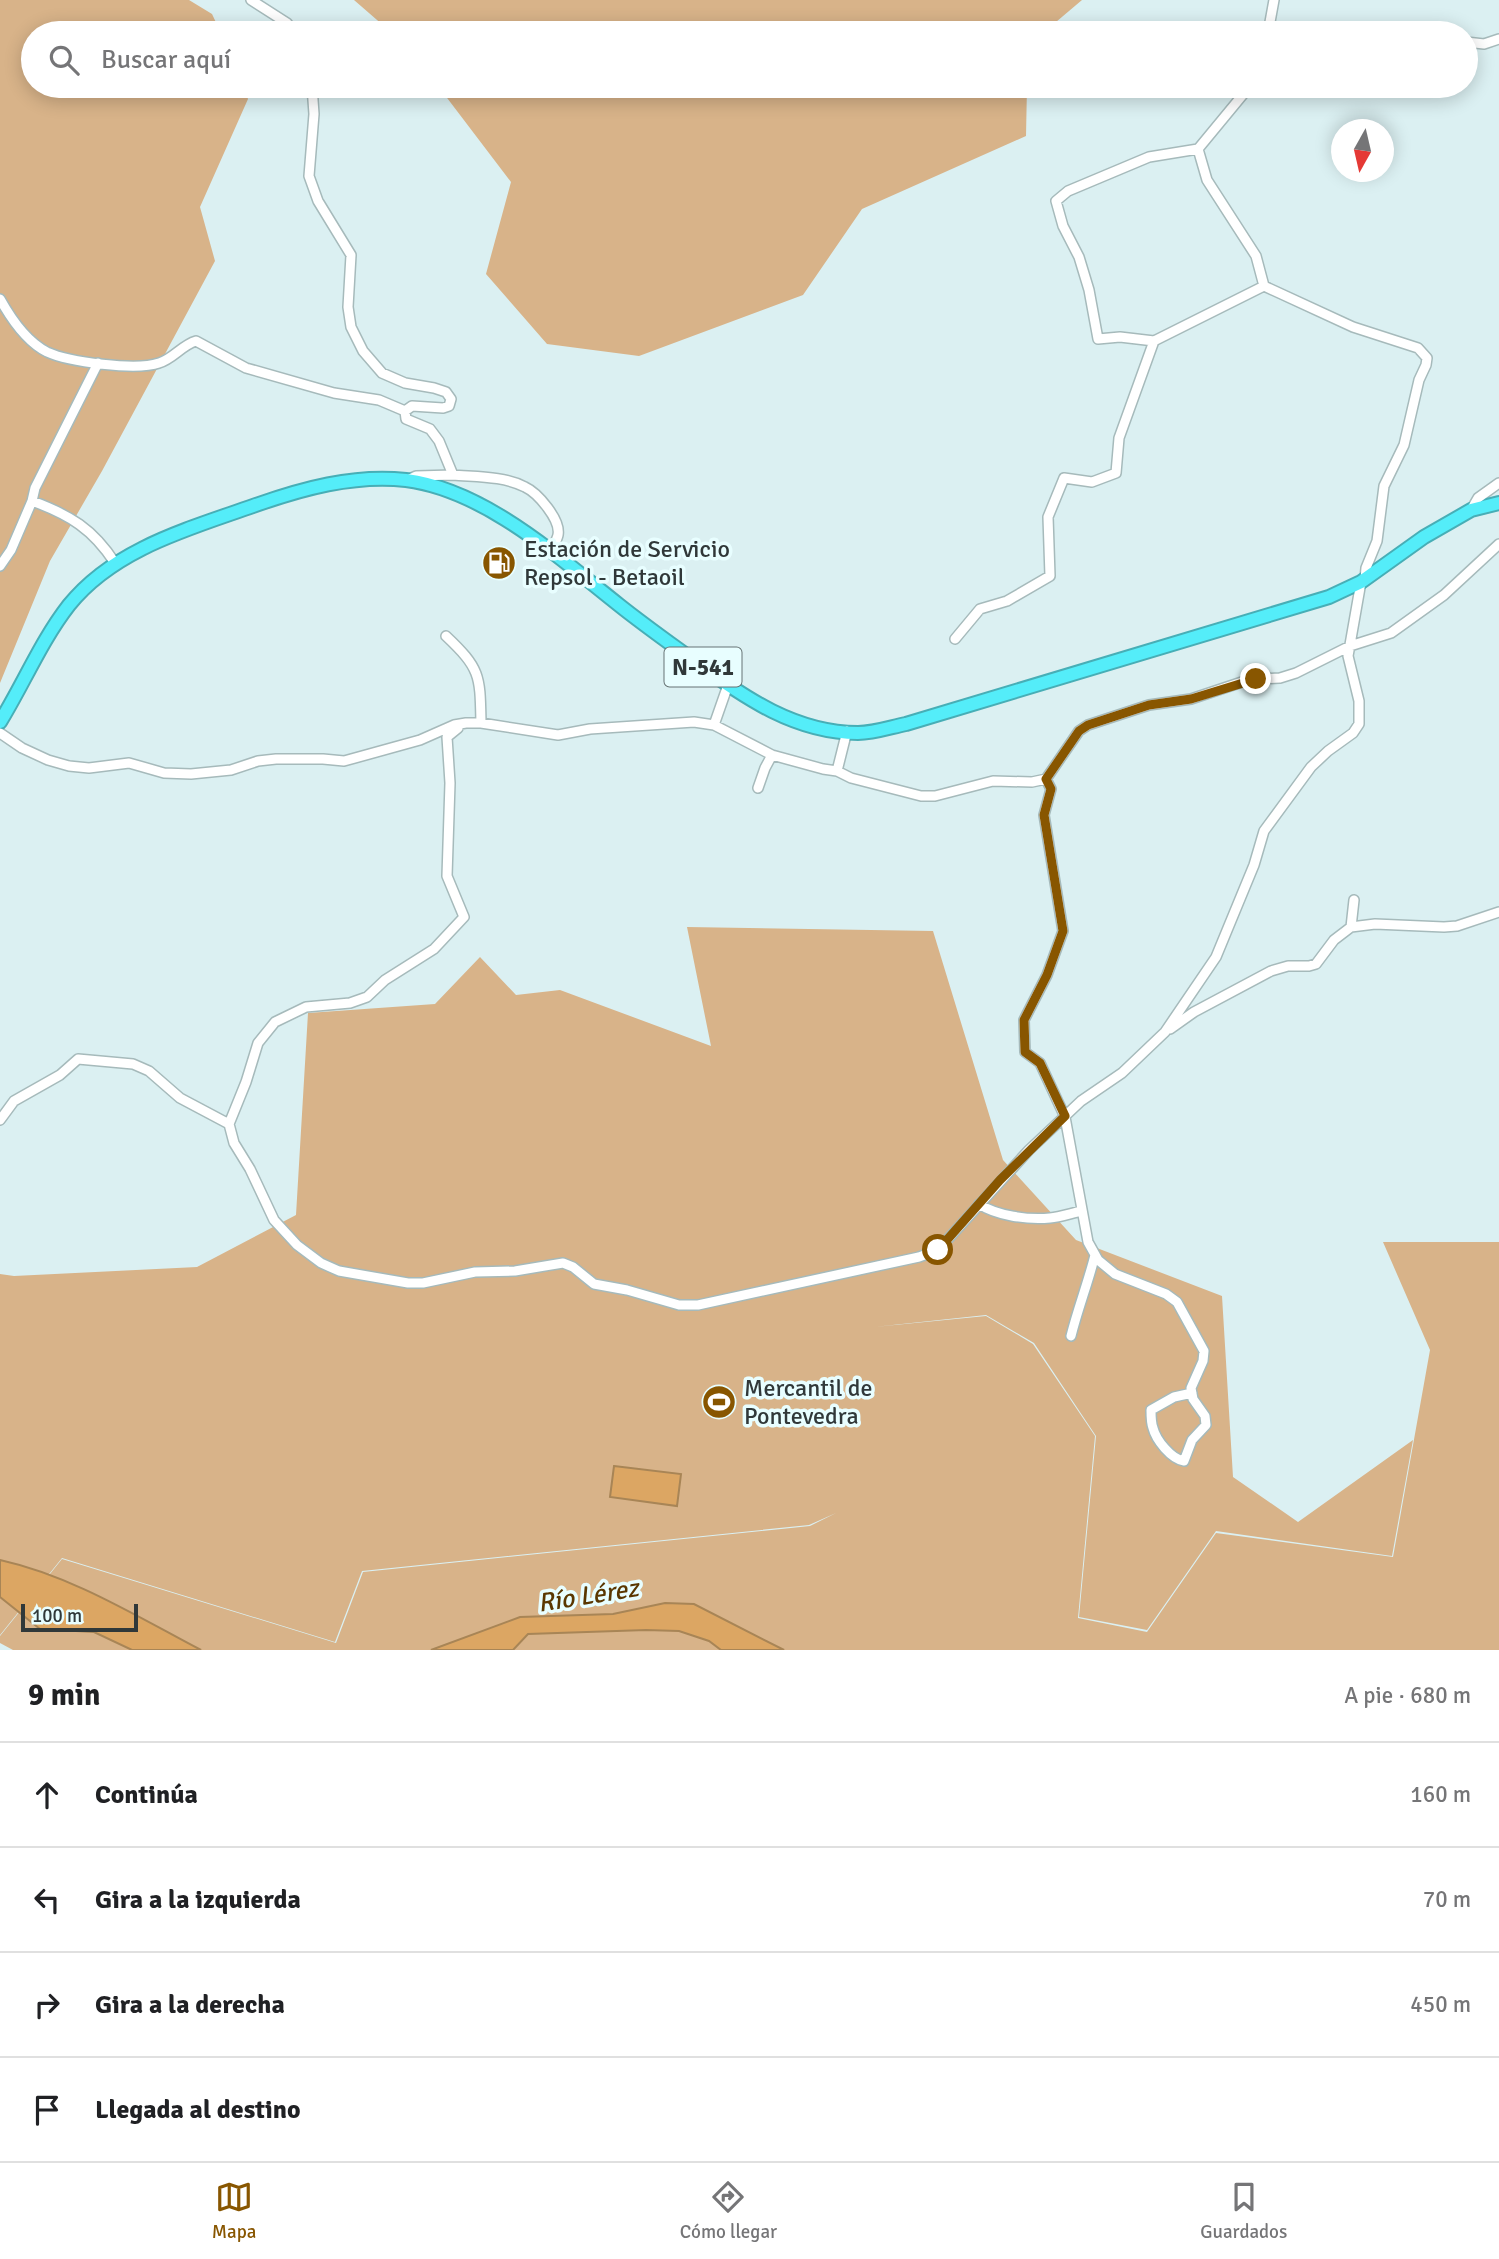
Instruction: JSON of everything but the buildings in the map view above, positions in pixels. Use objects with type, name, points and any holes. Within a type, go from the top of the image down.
[{"type":"highway","name":"N-541","points":[[0,722],[70,604],[115,563],[190,529],[286,495],[337,482],[406,480],[442,488],[496,514],[551,551],[621,607],[728,685],[772,713],[813,727],[859,733],[906,724],[1329,597],[1363,581],[1424,537],[1471,510],[1499,503]]},
{"type":"street","points":[[251,0],[284,21]]},
{"type":"street","points":[[1270,21],[1274,0]]},
{"type":"street","points":[[1478,43],[1499,39]]},
{"type":"street","points":[[313,98],[309,176],[318,201],[351,255],[348,307],[351,327],[363,351],[382,373],[405,383],[446,392],[451,398],[449,406],[443,408],[412,406],[405,411]]},
{"type":"street","points":[[1241,98],[1198,149],[1149,157],[1068,191],[1056,201],[1063,226],[1079,257],[1089,290],[1098,339],[1120,337],[1154,341],[1264,286]]},
{"type":"street","points":[[1198,149],[1207,180],[1256,256],[1264,286]]},
{"type":"street","points":[[1165,1032],[1216,957],[1254,865],[1264,831],[1311,767],[1353,733],[1359,724],[1359,701],[1348,656],[1366,568],[1377,541],[1384,486],[1404,445],[1419,380],[1427,358],[1418,348],[1353,327],[1264,286]]},
{"type":"street","points":[[0,299],[28,337],[45,351],[65,358],[137,368],[161,363],[196,341],[246,368],[334,393],[379,400],[405,411]]},
{"type":"street","points":[[955,639],[980,609],[1007,601],[1051,576],[1048,517],[1064,478],[1092,482],[1116,473],[1119,438],[1154,341]]},
{"type":"street","points":[[0,566],[11,550],[35,488],[98,363]]},
{"type":"street","points":[[405,411],[406,419],[429,429],[439,441],[453,475]]},
{"type":"street","points":[[406,480],[416,476],[453,475],[492,478],[526,487],[549,510],[558,526],[558,536],[551,551]]},
{"type":"street","points":[[1471,510],[1478,498],[1499,483]]},
{"type":"street","points":[[32,501],[58,511],[88,529],[115,563]]},
{"type":"street","points":[[0,733],[30,752],[69,766],[89,768],[129,763],[164,773],[191,774],[231,770],[258,761],[276,759],[344,761],[420,740],[454,725],[466,723],[558,735],[590,729],[694,722],[714,725],[772,755],[921,796],[935,796],[993,781],[1032,782],[1046,779],[1079,731],[1088,725],[1149,705],[1191,699],[1242,682],[1280,678],[1296,673],[1350,646],[1391,633],[1444,595],[1499,544]]},
{"type":"street","points":[[446,636],[477,671],[480,682],[481,723]]},
{"type":"street","points":[[714,725],[728,685]]},
{"type":"street","points":[[466,723],[449,734],[447,742],[450,783],[447,876],[464,917],[434,949],[386,980],[367,997],[350,1003],[306,1007],[275,1022],[258,1043],[229,1124],[234,1143],[250,1169],[274,1220],[297,1245],[321,1264],[339,1271],[408,1283],[424,1283],[475,1272],[516,1271],[564,1263],[594,1284],[679,1305],[698,1305],[929,1254],[938,1250],[1019,1160],[1081,1101],[1122,1073],[1165,1032],[1194,1012],[1271,971],[1288,966],[1316,964],[1334,940],[1351,927],[1375,924],[1457,926],[1499,912]]},
{"type":"street","points":[[837,771],[847,732]]},
{"type":"street","points":[[758,788],[772,755]]},
{"type":"street","points":[[1046,779],[1051,789],[1044,815],[1063,931],[1047,975],[1024,1020],[1025,1052],[1040,1063],[1065,1116],[1088,1242],[1095,1255],[1115,1274],[1166,1294],[1177,1302],[1204,1351],[1203,1361],[1191,1388],[1192,1393],[1193,1399],[1205,1416],[1206,1425],[1192,1440],[1184,1461],[1177,1460],[1153,1430],[1151,1410],[1174,1397],[1192,1393]]},
{"type":"street","points":[[1351,927],[1354,900]]},
{"type":"street","points":[[0,1120],[14,1101],[60,1075],[78,1059],[88,1058],[133,1064],[149,1071],[180,1098],[229,1124]]},
{"type":"street","points":[[979,1204],[1005,1215],[1049,1218],[1082,1211]]},
{"type":"street","points":[[1071,1336],[1076,1315],[1087,1290],[1095,1255]]},
{"type":"shaded area","points":[[0,0],[189,0],[212,14],[215,21],[21,21],[21,98],[248,99],[200,207],[215,261],[102,471],[50,561],[0,683]]},
{"type":"shaded area","points":[[354,0],[1082,0],[1057,21],[378,21]]},
{"type":"shaded area","points":[[447,98],[1027,98],[1026,136],[862,209],[803,295],[639,356],[547,344],[486,274],[511,182]]},
{"type":"shaded area","points":[[687,927],[933,931],[1003,1160],[1076,1240],[1222,1296],[1233,1477],[1298,1522],[1413,1440],[1392,1556],[1216,1531],[1147,1630],[1079,1617],[1096,1436],[1034,1343],[986,1315],[874,1327],[986,1316],[1033,1344],[1095,1436],[1078,1618],[1147,1632],[1216,1533],[1393,1557],[1430,1350],[1383,1242],[1499,1242],[1499,1650],[13,1650],[0,1643],[0,1636],[62,1559],[336,1643],[363,1572],[810,1526],[836,1513],[809,1525],[362,1571],[335,1642],[62,1558],[0,1635],[0,1274],[14,1276],[197,1267],[296,1215],[308,1013],[435,1004],[480,957],[516,995],[560,990],[711,1046]]},
{"type":"shaded area","points":[[614,1466],[681,1474],[677,1506],[610,1497]]},
{"type":"shaded area","points":[[0,1560],[53,1576],[78,1587],[201,1650],[132,1650],[94,1632],[40,1629],[0,1597]]},
{"type":"shaded area","points":[[665,1603],[694,1604],[784,1650],[721,1650],[709,1641],[679,1631],[646,1630],[528,1634],[513,1650],[431,1650],[520,1617],[613,1614]]},
{"type":"place","name":"Estación de Servicio Repsol - Betaoil","points":[[499,563]]},
{"type":"place","name":"Mercantil de Pontevedra","points":[[719,1402]]},
{"type":"route","points":[[938,1250],[1000,1180],[1065,1116],[1040,1063],[1025,1052],[1024,1020],[1047,975],[1063,931],[1044,815],[1051,789],[1046,779],[1079,731],[1088,725],[1149,705],[1191,699],[1256,679]]},
{"type":"water label","name":"Río Lérez","points":[[588,1595]]}]
